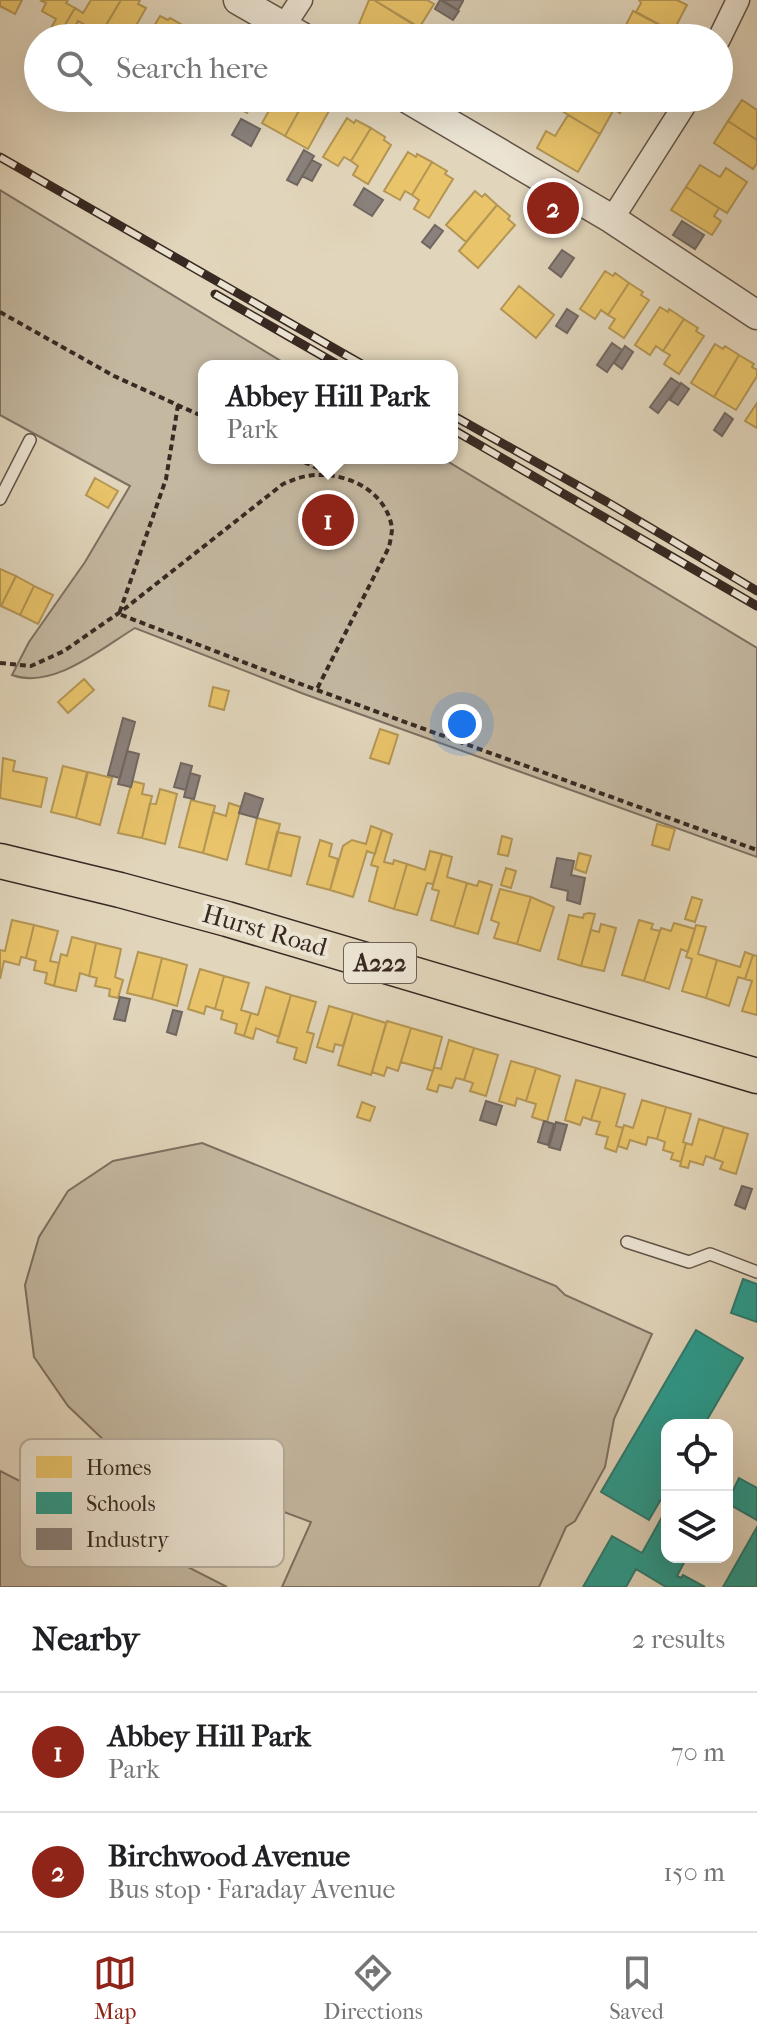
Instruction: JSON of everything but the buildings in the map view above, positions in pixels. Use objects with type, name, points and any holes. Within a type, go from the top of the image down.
[{"type":"main road","name":"Hurst Road","points":[[0,861],[227,919],[757,1076]]},
{"type":"street","points":[[238,0],[280,24]]},
{"type":"street","points":[[296,24],[301,0]]},
{"type":"street","points":[[726,24],[738,0]]},
{"type":"street","points":[[749,0],[757,3]]},
{"type":"street","points":[[430,112],[612,219],[757,315]]},
{"type":"street","points":[[612,219],[680,112]]},
{"type":"lane","points":[[0,499],[30,440]]},
{"type":"lane","points":[[627,1242],[689,1262],[710,1254],[757,1272]]},
{"type":"path","points":[[0,312],[114,376],[198,414]]},
{"type":"path","points":[[119,614],[166,479],[178,405]]},
{"type":"path","points":[[308,464],[354,481],[373,493],[383,506],[392,529],[389,547],[317,690]]},
{"type":"path","points":[[0,663],[31,666],[64,651],[119,614],[283,484],[306,476],[333,475]]},
{"type":"path","points":[[119,614],[317,690],[757,850]]},
{"type":"shaded area","points":[[0,190],[279,360],[198,360],[198,464],[452,464],[757,648],[757,857],[304,694],[135,628],[60,672],[28,678],[12,675],[29,642],[85,562],[130,486],[0,415]]},
{"type":"shaded area","points":[[202,1143],[556,1286],[565,1295],[652,1334],[614,1419],[605,1467],[575,1521],[566,1527],[539,1587],[282,1587],[311,1522],[284,1512],[284,1439],[103,1439],[68,1406],[34,1357],[25,1285],[39,1237],[68,1191],[113,1161]]},
{"type":"shaded area","points":[[0,1471],[20,1481],[20,1567],[188,1567],[227,1587],[0,1587]]},
{"type":"railway","points":[[0,157],[355,360]]},
{"type":"railway","points":[[215,294],[330,360]]},
{"type":"railway","points":[[458,418],[757,591]]},
{"type":"railway","points":[[458,432],[757,606]]},
{"type":"place","name":"Birchwood Avenue","points":[[553,208]]},
{"type":"place","name":"Abbey Hill Park","points":[[328,520]]}]
